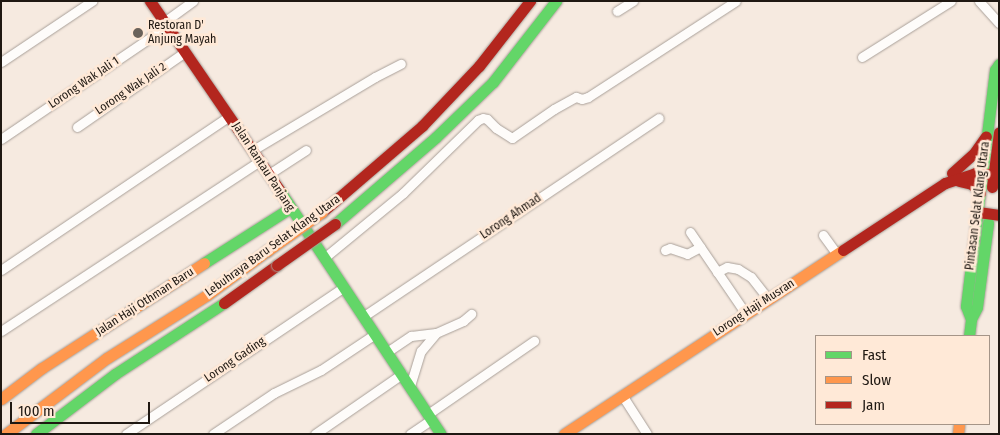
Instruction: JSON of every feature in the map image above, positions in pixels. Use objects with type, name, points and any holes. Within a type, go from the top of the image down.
[{"type":"main road","name":"Jalan Rantau Panjang","points":[[150,1],[253,150],[441,434]]},
{"type":"main road","name":"Lebuhraya Baru Selat Klang Utara","points":[[6,434],[107,358],[207,295],[322,212],[422,126],[479,66],[530,1]]},
{"type":"main road","name":"Lebuhraya Baru Selat Klang Utara","points":[[36,434],[115,374],[216,309],[335,224],[429,143],[493,82],[556,1]]},
{"type":"main road","name":"Pintasan Selat Klang Utara","points":[[969,335],[971,319],[978,308],[988,213],[987,135],[995,70],[999,64]]},
{"type":"main road","name":"Pintasan Selat Klang Utara","points":[[988,213],[980,194],[999,132]]},
{"type":"main road","name":"Lorong Haji Musran","points":[[564,434],[955,177],[987,135]]},
{"type":"main road","points":[[980,194],[972,184],[955,177],[967,166],[988,169]]},
{"type":"main road","name":"Jalan Haji Othman Baru","points":[[1,399],[42,368],[290,208]]},
{"type":"street","points":[[1,62],[92,1]]},
{"type":"street","name":"Lorong Wak Jali 1","points":[[1,139],[166,24],[193,1]]},
{"type":"street","points":[[617,11],[633,1]]},
{"type":"street","points":[[324,258],[403,193],[478,120],[487,119],[496,128],[512,138],[576,97],[582,99],[588,97],[736,1]]},
{"type":"street","points":[[862,57],[951,1]]},
{"type":"street","points":[[979,1],[999,23]]},
{"type":"street","name":"Lorong Wak Jali 2","points":[[76,127],[185,52]]},
{"type":"street","points":[[253,150],[375,77],[401,64]]},
{"type":"street","points":[[1,270],[229,116]]},
{"type":"street","name":"Lorong Ahmad","points":[[364,316],[659,118]]},
{"type":"street","points":[[269,174],[306,150]]},
{"type":"street","points":[[1,331],[260,161]]},
{"type":"street","points":[[690,232],[746,314]]},
{"type":"street","points":[[823,235],[836,254]]},
{"type":"street","points":[[665,250],[670,248],[687,254],[700,247]]},
{"type":"street","points":[[717,272],[727,267],[738,269],[751,277],[768,299]]},
{"type":"street","name":"Lorong Gading","points":[[126,434],[344,287]]},
{"type":"street","points":[[387,352],[410,336],[436,333],[463,321],[470,314]]},
{"type":"street","points":[[410,386],[421,351],[436,333]]},
{"type":"street","points":[[213,434],[274,393],[321,370],[376,334]]},
{"type":"street","points":[[410,434],[430,417],[534,341]]},
{"type":"street","points":[[315,434],[402,374]]},
{"type":"street","points":[[622,395],[647,434]]},
{"type":"traffic: fast","points":[[335,224],[436,137],[493,82],[556,1]]},
{"type":"traffic: fast","points":[[971,319],[966,306],[995,70],[999,64]]},
{"type":"traffic: fast","points":[[280,191],[441,434]]},
{"type":"traffic: fast","points":[[204,263],[290,208]]},
{"type":"traffic: fast","points":[[969,335],[971,319],[977,307],[988,223]]},
{"type":"traffic: fast","points":[[36,434],[115,374],[224,303]]},
{"type":"traffic: slow","points":[[267,251],[322,212]]},
{"type":"traffic: slow","points":[[564,434],[843,250]]},
{"type":"traffic: slow","points":[[6,434],[107,358],[207,295],[267,251]]},
{"type":"traffic: slow","points":[[1,399],[42,368],[204,263]]},
{"type":"traffic: slow","points":[[958,434],[959,425]]},
{"type":"traffic: jam","points":[[150,1],[280,191]]},
{"type":"traffic: jam","points":[[322,212],[422,126],[479,66],[530,1]]},
{"type":"traffic: jam","points":[[992,187],[999,132]]},
{"type":"traffic: jam","points":[[952,173],[975,152],[986,136]]},
{"type":"traffic: jam","points":[[843,250],[945,183],[975,173],[989,174]]},
{"type":"traffic: jam","points":[[959,181],[972,184],[980,193]]},
{"type":"traffic: jam","points":[[978,212],[999,215]]},
{"type":"traffic: jam","points":[[277,265],[335,224]]},
{"type":"traffic: jam","points":[[224,303],[277,265]]},
{"type":"place","name":"Restoran D' Anjung Mayah","points":[[138,33]]}]
